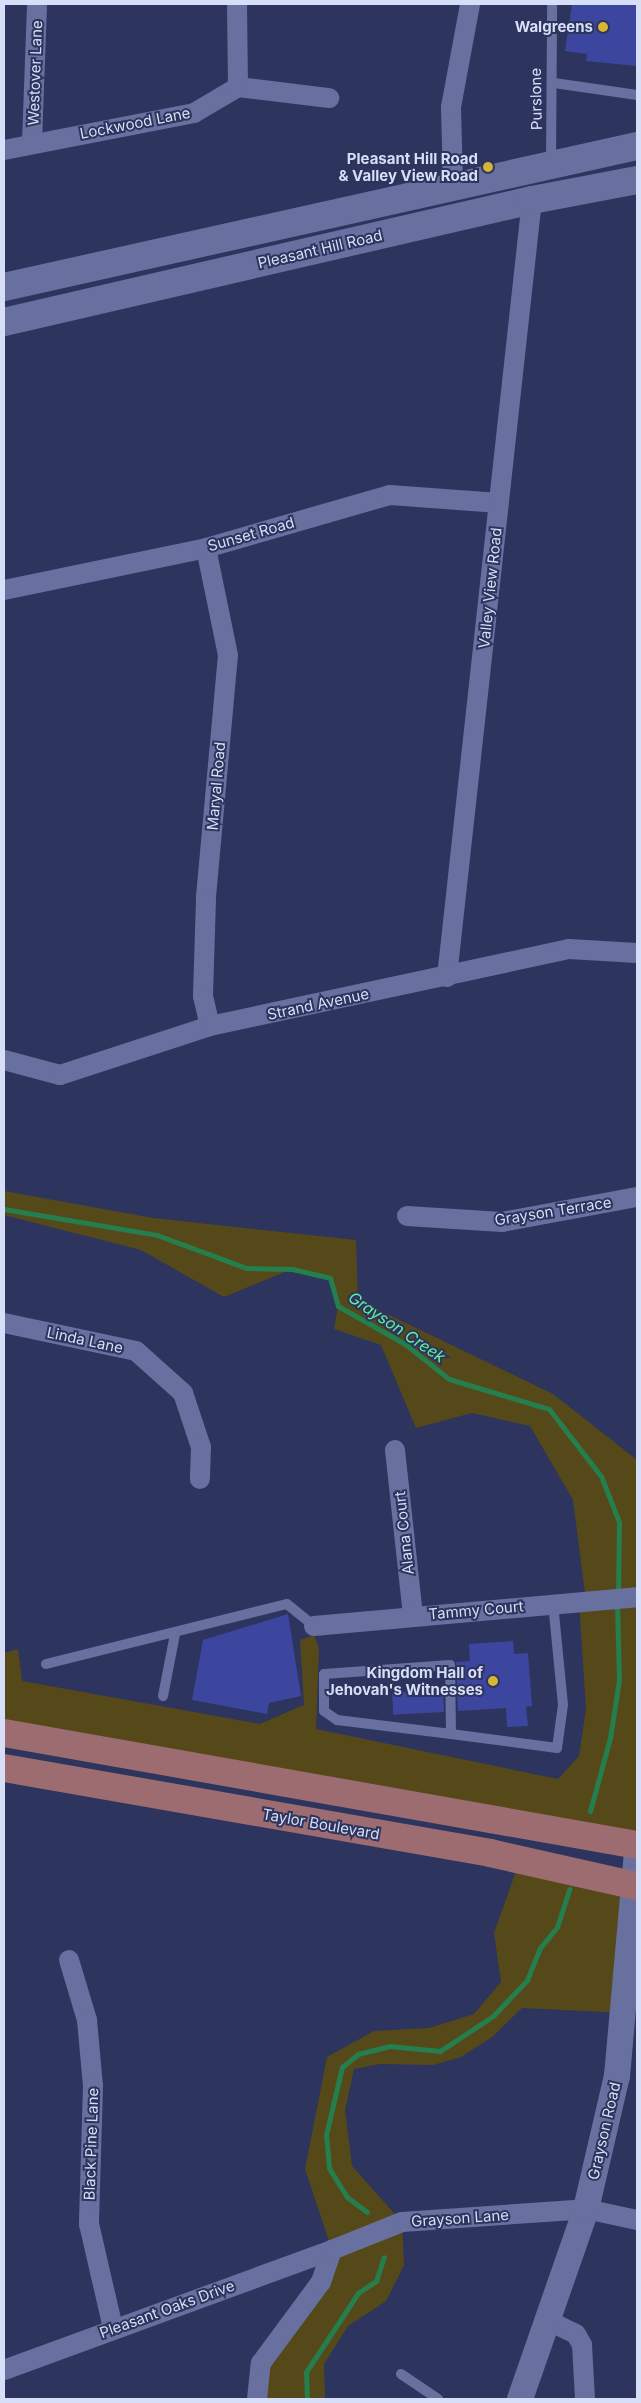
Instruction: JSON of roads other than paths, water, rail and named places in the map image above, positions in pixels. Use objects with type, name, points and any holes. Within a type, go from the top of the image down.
[{"type":"main road","points":[[4,287],[453,184],[637,146]]},
{"type":"main road","name":"Pleasant Hill Road","points":[[4,322],[532,200],[637,180]]},
{"type":"main road","points":[[4,1733],[637,1845]]},
{"type":"main road","name":"Taylor Boulevard","points":[[4,1768],[490,1853],[635,1885]]},
{"type":"street","name":"Westover Lane","points":[[32,142],[37,4]]},
{"type":"street","points":[[237,4],[238,87],[329,98]]},
{"type":"street","points":[[453,184],[451,107],[470,4]]},
{"type":"street","name":"Lockwood Lane","points":[[4,150],[32,142],[194,114],[238,87]]},
{"type":"street","name":"Valley View Road","points":[[447,977],[532,200]]},
{"type":"street","name":"Sunset Road","points":[[4,590],[206,548],[390,495],[499,503]]},
{"type":"street","name":"Maryal Road","points":[[206,548],[228,655],[206,899],[202,996],[210,1026]]},
{"type":"street","name":"Strand Avenue","points":[[4,1060],[60,1075],[210,1026],[447,977],[569,949],[637,953]]},
{"type":"street","name":"Grayson Terrace","points":[[408,1216],[502,1222],[637,1197]]},
{"type":"street","name":"Linda Lane","points":[[4,1325],[136,1351],[183,1393],[201,1447],[200,1478]]},
{"type":"street","name":"Alana Court","points":[[395,1450],[413,1616]]},
{"type":"street","name":"Tammy Court","points":[[314,1626],[586,1600],[637,1597]]},
{"type":"street","name":"Grayson Road","points":[[520,2399],[586,2209],[617,2076],[637,1853]]},
{"type":"street","name":"Black Pine Lane","points":[[69,1960],[87,2020],[93,2086],[89,2224],[113,2328]]},
{"type":"street","name":"Grayson Lane","points":[[332,2250],[402,2222],[586,2209],[637,2220]]},
{"type":"street","points":[[257,2399],[261,2364],[321,2282],[332,2250]]},
{"type":"street","name":"Pleasant Oaks Drive","points":[[4,2370],[113,2328],[332,2250]]},
{"type":"street","points":[[547,2320],[576,2334],[582,2345],[585,2399]]},
{"type":"lane","name":"Purslone","points":[[550,164],[554,83],[549,46],[552,4]]},
{"type":"lane","points":[[554,83],[637,95]]},
{"type":"lane","points":[[451,1734],[450,1665],[324,1674],[324,1712],[337,1720],[556,1748],[563,1705],[553,1603]]},
{"type":"lane","points":[[46,1664],[175,1634],[287,1604],[314,1626]]},
{"type":"lane","points":[[163,1696],[175,1634]]},
{"type":"lane","points":[[401,2374],[438,2399]]},
{"type":"waterway","name":"Grayson Creek","points":[[4,1209],[157,1235],[246,1268],[292,1269],[330,1278],[338,1306],[405,1344],[449,1379],[549,1409],[601,1476],[619,1522],[618,1594]]},
{"type":"waterway","name":"Grayson Creek","points":[[590,1811],[610,1738],[619,1680],[617,1603]]},
{"type":"waterway","name":"Grayson Creek","points":[[367,2212],[347,2197],[329,2168],[326,2135],[342,2067],[358,2054],[390,2046],[440,2051],[493,2016],[527,1980],[540,1948],[557,1927],[569,1889]]},
{"type":"waterway","name":"Grayson Creek","points":[[307,2399],[306,2372],[358,2293],[376,2281],[384,2257]]},
{"type":"place","name":"Walgreens","points":[[603,27]]},
{"type":"place","name":"Pleasant Hill Road & Valley View Road","points":[[488,167]]},
{"type":"place","name":"Kingdom Hall of Jehovah's Witnesses","points":[[493,1681]]}]
